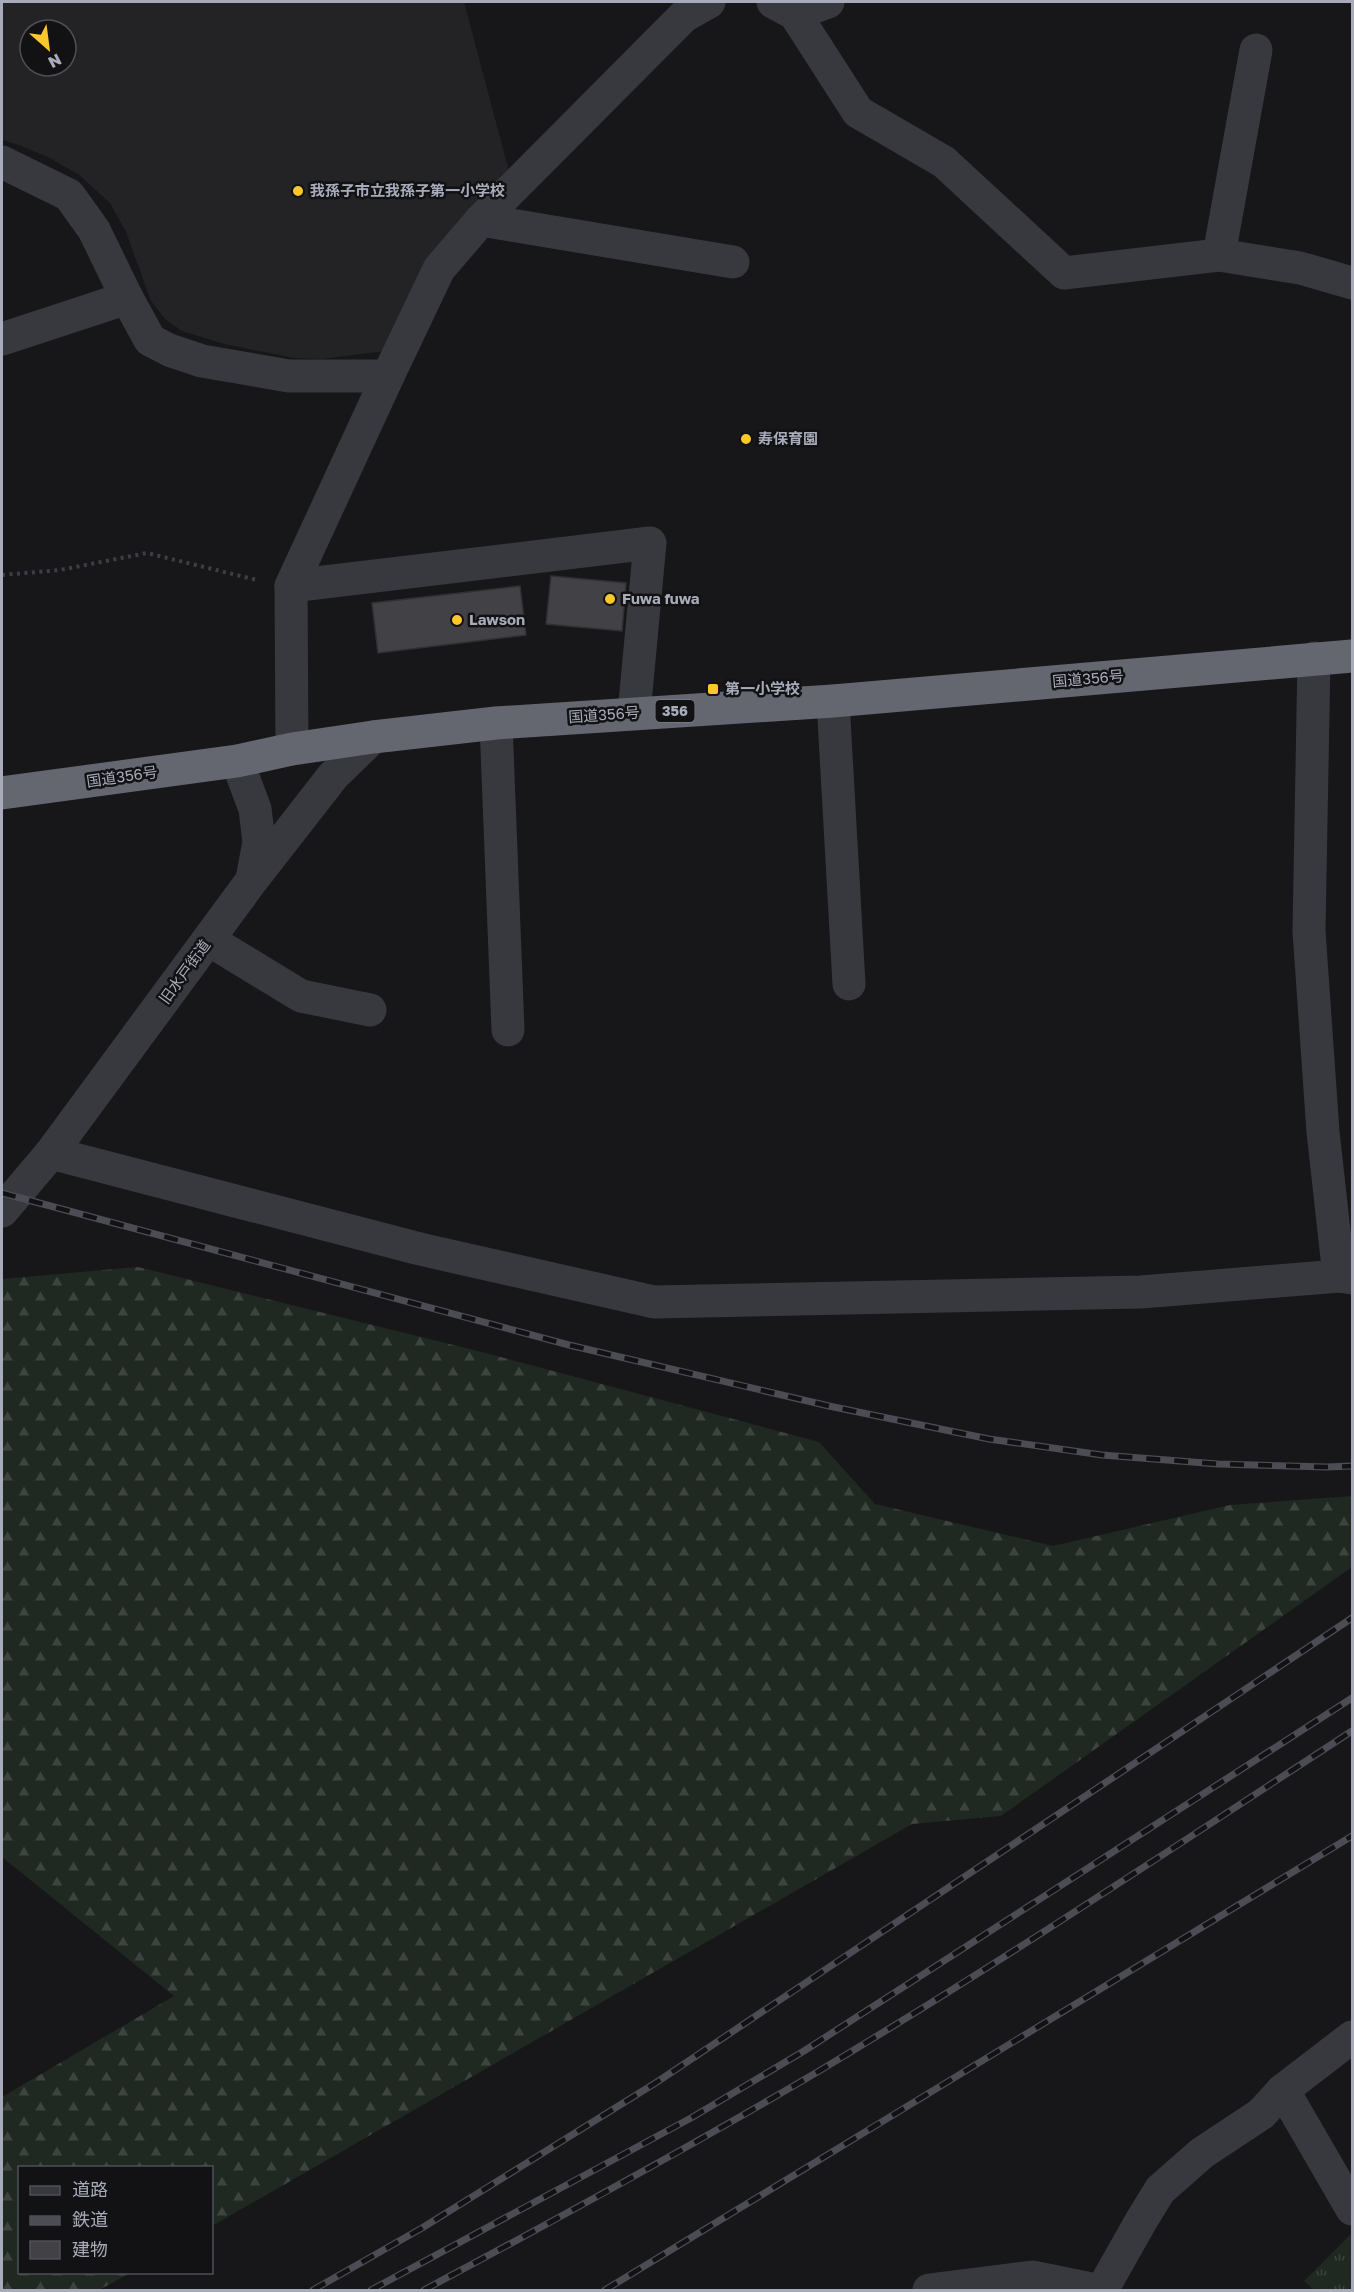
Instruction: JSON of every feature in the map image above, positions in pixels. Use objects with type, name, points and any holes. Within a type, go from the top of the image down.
[{"type":"highway","name":"国道356号","points":[[2,793],[237,761],[292,749],[373,737],[496,723],[832,701],[1353,656]]},
{"type":"street","points":[[292,749],[291,586],[387,376],[440,269],[481,220],[684,16],[709,2]]},
{"type":"street","points":[[828,2],[784,8],[858,112],[944,162],[1064,273],[1219,255],[1299,268],[1353,283]]},
{"type":"street","points":[[1219,255],[1256,50]]},
{"type":"street","points":[[2,162],[69,195],[94,230],[150,340],[169,350],[202,361],[289,376],[387,376]]},
{"type":"street","points":[[481,220],[733,262]]},
{"type":"street","points":[[2,339],[127,298]]},
{"type":"street","points":[[291,586],[650,543],[634,713]]},
{"type":"street","points":[[51,1153],[420,1249],[654,1302],[1141,1292],[1346,1277],[1323,1132],[1309,931],[1314,658]]},
{"type":"street","points":[[832,701],[849,984]]},
{"type":"street","points":[[496,723],[508,1030]]},
{"type":"street","name":"旧水戸街道","points":[[2,1211],[51,1153],[252,880],[333,776],[373,737]]},
{"type":"street","points":[[237,761],[255,808],[259,842],[252,880]]},
{"type":"street","points":[[208,940],[301,996],[370,1010]]},
{"type":"street","points":[[1102,2290],[1160,2190],[1203,2153],[1261,2114],[1283,2090],[1353,2037]]},
{"type":"street","points":[[1283,2090],[1353,2209]]},
{"type":"street","points":[[929,2290],[1032,2277],[1096,2290]]},
{"type":"path","points":[[2,575],[60,570],[147,553],[279,586],[291,586]]},
{"type":"shaded area","name":"我孫子市立我孫子第一小学校","points":[[2,2],[464,2],[511,179],[385,351],[322,359],[294,358],[224,344],[182,331],[165,319],[151,301],[126,232],[110,203],[78,174],[48,157],[2,140]]},
{"type":"green space","points":[[138,1267],[478,1351],[819,1442],[875,1504],[1053,1546],[1230,1505],[1352,1496],[1352,1567],[1001,1816],[912,1824],[213,2225],[213,2166],[18,2166],[18,2274],[128,2274],[99,2290],[2,2290],[2,2097],[174,1996],[2,1857],[2,1279]]},
{"type":"green space","points":[[1352,2233],[1352,2290],[1314,2290],[1304,2281]]},
{"type":"building","points":[[551,576],[626,583],[622,631],[546,624]]},
{"type":"building","points":[[520,586],[526,635],[378,653],[372,603]]},
{"type":"railway","points":[[2,1193],[569,1345],[829,1406],[989,1439],[1102,1455],[1218,1464],[1352,1466]]},
{"type":"railway","points":[[313,2290],[422,2228],[657,2082],[1352,1618]]},
{"type":"railway","points":[[371,2290],[691,2118],[804,2051],[1352,1698]]},
{"type":"railway","points":[[424,2290],[623,2182],[819,2071],[1021,1946],[1352,1731]]},
{"type":"railway","points":[[605,2290],[1352,1836]]},
{"type":"place","name":"我孫子市立我孫子第一小学校","points":[[298,191]]},
{"type":"place","name":"寿保育園","points":[[746,439]]},
{"type":"place","name":"Fuwa fuwa","points":[[610,599]]},
{"type":"place","name":"Lawson","points":[[457,620]]},
{"type":"place","name":"第一小学校","points":[[713,689]]}]
